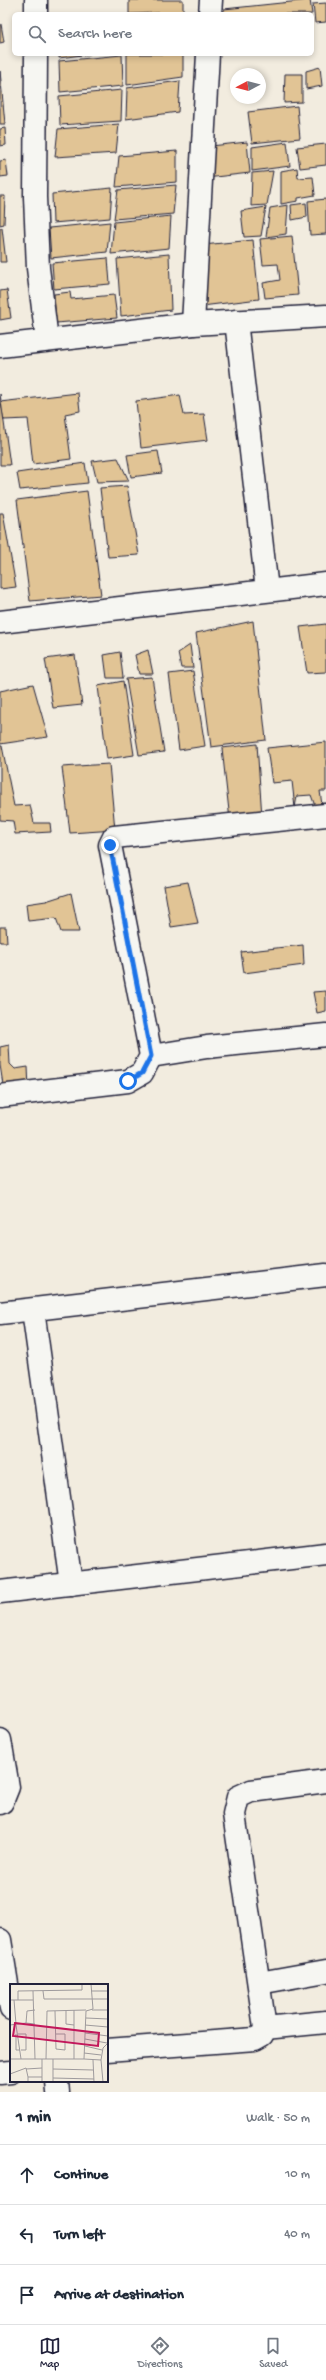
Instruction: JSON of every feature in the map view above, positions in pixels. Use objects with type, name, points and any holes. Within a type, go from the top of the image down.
[{"type":"street","points":[[36,0],[36,12]]},
{"type":"street","points":[[210,12],[211,0]]},
{"type":"street","points":[[36,56],[35,205],[38,268],[47,340]]},
{"type":"street","points":[[193,324],[208,56]]},
{"type":"street","points":[[0,346],[193,324],[326,316]]},
{"type":"street","points":[[236,321],[267,590]]},
{"type":"street","points":[[0,622],[326,584]]},
{"type":"street","points":[[0,1096],[128,1081],[142,1073],[151,1056],[110,845],[111,840],[114,837],[326,815]]},
{"type":"street","points":[[151,1056],[207,1047],[326,1035]]},
{"type":"street","points":[[0,1313],[326,1275]]},
{"type":"street","points":[[33,1310],[71,1584]]},
{"type":"street","points":[[0,1592],[326,1554]]},
{"type":"street","points":[[0,1740],[8,1787],[0,1804]]},
{"type":"street","points":[[108,2050],[255,2039],[262,2035],[265,2028],[234,1814],[238,1796],[251,1791],[326,1781]]},
{"type":"street","points":[[0,1940],[10,2003]]},
{"type":"street","points":[[259,1983],[326,1971]]},
{"type":"street","points":[[265,2028],[326,2022]]},
{"type":"street","points":[[0,2073],[10,2072]]},
{"type":"street","points":[[57,2082],[58,2092]]},
{"type":"building","points":[[129,0],[183,0],[183,12],[129,12]]},
{"type":"building","points":[[310,0],[312,12],[224,12],[224,9]]},
{"type":"building","points":[[326,3],[326,22],[315,23],[313,4]]},
{"type":"building","points":[[1,24],[4,42],[0,43],[0,25]]},
{"type":"building","points":[[59,56],[74,56],[59,58]]},
{"type":"building","points":[[122,56],[123,86],[60,92],[59,61]]},
{"type":"building","points":[[127,56],[183,56],[183,77],[127,85]]},
{"type":"building","points":[[320,67],[322,86],[306,89],[306,71]]},
{"type":"building","points":[[0,71],[5,124],[0,124]]},
{"type":"building","points":[[285,74],[302,74],[302,102],[284,103]]},
{"type":"building","points":[[180,81],[178,112],[126,119],[127,88]]},
{"type":"building","points":[[122,90],[121,121],[60,125],[59,96]]},
{"type":"building","points":[[297,106],[300,138],[252,143],[248,112]]},
{"type":"building","points":[[119,124],[116,153],[55,157],[58,129]]},
{"type":"building","points":[[5,128],[6,145],[0,146],[0,129]]},
{"type":"building","points":[[247,142],[250,173],[206,178],[211,146]]},
{"type":"building","points":[[287,142],[290,166],[252,171],[252,147]]},
{"type":"building","points":[[326,144],[326,165],[300,168],[297,147]]},
{"type":"building","points":[[177,151],[177,182],[116,187],[119,156]]},
{"type":"building","points":[[6,160],[8,176],[0,177],[0,161]]},
{"type":"building","points":[[297,168],[298,178],[313,177],[315,195],[298,198],[298,201],[281,204],[281,171]]},
{"type":"building","points":[[273,171],[267,205],[251,206],[252,173]]},
{"type":"building","points":[[176,185],[173,214],[114,219],[118,190]]},
{"type":"building","points":[[112,188],[110,218],[53,223],[52,194]]},
{"type":"building","points":[[0,196],[5,196],[4,224],[0,225]]},
{"type":"building","points":[[326,199],[326,234],[310,235],[308,201]]},
{"type":"building","points":[[306,203],[307,217],[292,220],[291,205]]},
{"type":"building","points":[[288,205],[286,234],[266,237],[270,208]]},
{"type":"building","points":[[266,207],[261,236],[244,237],[241,211]]},
{"type":"building","points":[[171,216],[169,248],[111,254],[114,222]]},
{"type":"building","points":[[110,222],[107,252],[51,258],[49,228]]},
{"type":"building","points":[[0,228],[2,228],[6,262],[0,262]]},
{"type":"building","points":[[292,236],[298,295],[265,298],[263,283],[280,280],[278,264],[263,265],[260,239]]},
{"type":"building","points":[[253,240],[259,299],[202,306],[203,245]]},
{"type":"building","points":[[169,254],[171,310],[121,316],[117,259]]},
{"type":"building","points":[[108,258],[110,284],[54,289],[52,263]]},
{"type":"building","points":[[7,290],[11,318],[0,320],[0,291]]},
{"type":"building","points":[[70,292],[71,299],[114,295],[117,318],[56,323],[54,294]]},
{"type":"building","points":[[78,393],[80,411],[65,414],[71,459],[33,464],[28,419],[4,420],[0,402]]},
{"type":"building","points":[[0,394],[10,465],[0,465]]},
{"type":"building","points":[[180,395],[184,415],[204,414],[208,440],[141,448],[136,401]]},
{"type":"building","points":[[158,451],[162,473],[131,477],[127,455]]},
{"type":"building","points":[[118,458],[129,481],[97,482],[92,461]]},
{"type":"building","points":[[85,463],[88,483],[20,490],[17,473]]},
{"type":"building","points":[[127,486],[139,555],[108,557],[100,488]]},
{"type":"building","points":[[87,491],[101,595],[30,601],[17,500]]},
{"type":"building","points":[[0,513],[3,513],[16,587],[0,589]]},
{"type":"building","points":[[253,621],[266,740],[211,747],[196,633]]},
{"type":"building","points":[[326,624],[326,672],[307,673],[300,627]]},
{"type":"building","points":[[190,645],[193,668],[181,668],[178,653]]},
{"type":"building","points":[[148,650],[153,674],[139,674],[135,655]]},
{"type":"building","points":[[120,652],[123,678],[107,678],[104,655]]},
{"type":"building","points":[[75,655],[82,705],[53,708],[45,659]]},
{"type":"building","points":[[193,671],[205,746],[179,750],[169,674]]},
{"type":"building","points":[[152,677],[164,752],[139,755],[126,679]]},
{"type":"building","points":[[123,681],[134,755],[107,759],[98,686]]},
{"type":"building","points":[[33,684],[48,737],[0,744],[0,691]]},
{"type":"building","points":[[326,742],[326,791],[320,791],[322,805],[315,806],[311,795],[297,796],[295,808],[292,781],[272,783],[267,748]]},
{"type":"building","points":[[257,744],[262,817],[230,820],[222,748]]},
{"type":"building","points":[[0,746],[2,746],[14,806],[30,805],[34,823],[50,823],[51,832],[15,834],[13,821],[0,820]]},
{"type":"building","points":[[109,764],[115,830],[70,833],[62,767]]},
{"type":"building","points":[[188,882],[198,923],[171,927],[164,886]]},
{"type":"building","points":[[71,893],[79,932],[61,932],[56,918],[28,921],[26,904],[46,901]]},
{"type":"building","points":[[0,927],[6,927],[7,942],[0,942]]},
{"type":"building","points":[[303,945],[304,965],[244,973],[241,952]]},
{"type":"building","points":[[326,991],[326,1011],[317,1013],[313,992]]},
{"type":"building","points":[[9,1045],[10,1064],[15,1069],[28,1067],[29,1089],[4,1091],[0,1065],[0,1047]]},
{"type":"route","points":[[110,845],[151,1056],[142,1073],[128,1081]]}]
